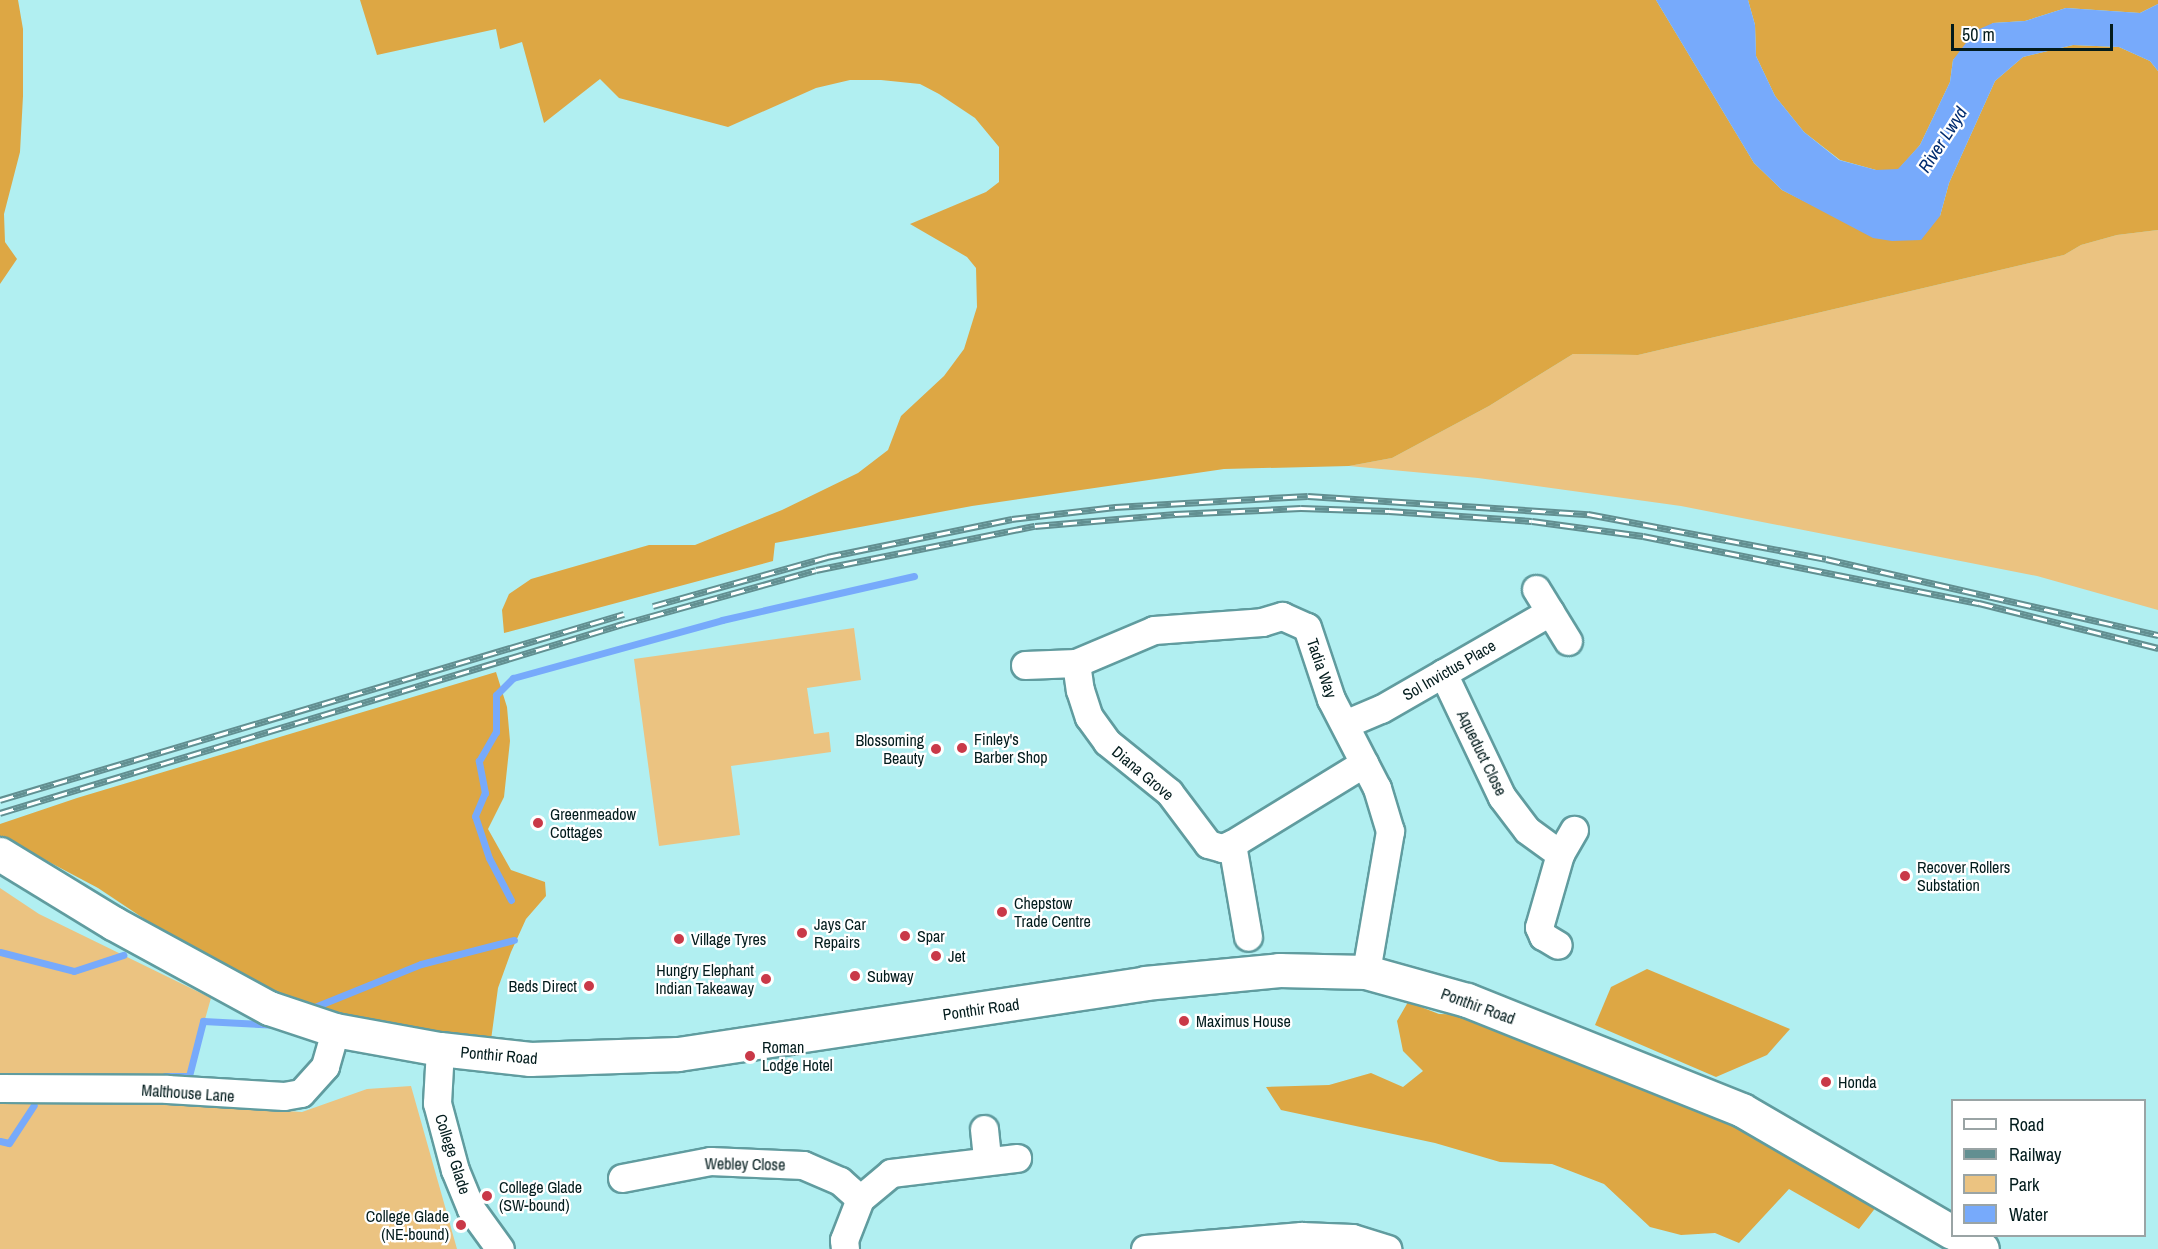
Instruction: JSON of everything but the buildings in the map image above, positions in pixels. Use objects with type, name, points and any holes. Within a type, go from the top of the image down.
[{"type":"main road","name":"Ponthir Road","points":[[4,857],[113,923],[269,1008],[335,1030],[440,1049],[530,1059],[678,1054],[1144,983],[1279,970],[1366,972],[1467,1000],[1742,1110],[1951,1231]]},
{"type":"main road","points":[[1961,1237],[1982,1249]]},
{"type":"street","points":[[1536,589],[1568,641]]},
{"type":"street","name":"Sol Invictus Place","points":[[1345,724],[1381,709],[1550,612]]},
{"type":"street","name":"Tadia Way","points":[[1076,663],[1154,630],[1253,623],[1282,616],[1307,627],[1331,699],[1364,763],[1390,831],[1366,972]]},
{"type":"street","points":[[1025,665],[1076,663]]},
{"type":"street","name":"Diana Grove","points":[[1076,663],[1080,690],[1089,717],[1107,742],[1169,792],[1208,844],[1222,848],[1232,844]]},
{"type":"street","name":"Aqueduct Close","points":[[1443,673],[1502,797],[1527,830],[1560,854]]},
{"type":"street","points":[[1248,937],[1232,844],[1364,763]]},
{"type":"street","points":[[1558,945],[1543,936],[1539,927],[1560,854],[1574,830]]},
{"type":"street","name":"Malthouse Lane","points":[[0,1088],[167,1089],[284,1096],[301,1093],[326,1066],[335,1030]]},
{"type":"street","name":"College Glade","points":[[440,1049],[437,1103],[455,1170],[471,1209],[500,1249]]},
{"type":"street","points":[[984,1130],[987,1160]]},
{"type":"street","points":[[845,1249],[844,1240],[860,1199],[891,1173],[1017,1158]]},
{"type":"street","name":"Webley Close","points":[[622,1178],[710,1161],[803,1165],[840,1182],[860,1199]]},
{"type":"street","points":[[1145,1249],[1301,1236],[1352,1238],[1387,1249]]},
{"type":"green space","points":[[2158,230],[2158,610],[2037,576],[1681,506],[1478,478],[1349,466],[1392,458],[1489,406],[1573,354],[1638,355],[2064,255],[2081,245],[2117,235]]},
{"type":"green space","points":[[854,628],[861,680],[807,688],[814,734],[829,732],[831,752],[731,766],[740,835],[659,846],[634,659]]},
{"type":"green space","points":[[0,888],[39,914],[211,998],[189,1076],[0,1076]]},
{"type":"green space","points":[[411,1086],[457,1249],[0,1249],[0,1103],[155,1103],[302,1112],[367,1089]]},
{"type":"shaded area","points":[[0,0],[18,0],[23,29],[23,96],[20,152],[4,214],[5,242],[17,259],[0,284]]},
{"type":"shaded area","points":[[360,0],[1656,0],[1754,163],[1782,190],[1810,204],[1940,216],[1949,183],[1995,81],[2023,57],[2073,45],[2119,47],[2150,61],[2158,71],[2158,230],[2117,235],[2081,245],[2064,255],[1638,355],[1573,354],[1489,406],[1392,458],[1349,466],[1224,469],[972,506],[775,543],[773,561],[504,633],[502,610],[509,594],[531,579],[649,545],[695,545],[782,510],[858,473],[888,450],[901,416],[944,376],[964,349],[977,307],[976,268],[967,257],[910,224],[986,192],[999,182],[999,147],[975,118],[939,94],[920,84],[881,80],[850,80],[816,88],[728,127],[619,98],[600,79],[544,123],[522,42],[500,49],[496,29],[377,55]]},
{"type":"shaded area","points":[[1748,0],[2158,0],[2158,4],[2140,13],[2066,8],[2025,21],[1993,23],[1953,60],[1950,82],[1920,145],[1898,170],[1876,170],[1840,160],[1804,132],[1775,96],[1756,56],[1755,25]]},
{"type":"shaded area","points":[[496,672],[507,707],[510,741],[504,797],[488,829],[511,870],[545,882],[546,896],[526,919],[511,952],[498,988],[491,1040],[444,1037],[332,1013],[277,994],[152,924],[98,888],[0,836],[0,824],[77,798]]},
{"type":"shaded area","points":[[1647,969],[1790,1029],[1767,1055],[1716,1077],[1595,1025],[1611,987]]},
{"type":"shaded area","points":[[1408,1002],[1439,1014],[1478,1015],[1740,1120],[1880,1202],[1859,1229],[1789,1189],[1739,1243],[1715,1233],[1681,1235],[1650,1227],[1604,1184],[1552,1164],[1500,1162],[1435,1143],[1281,1110],[1266,1087],[1329,1085],[1371,1073],[1403,1087],[1423,1071],[1403,1051],[1397,1021]]},
{"type":"water","name":"River Lwyd","points":[[1656,0],[1748,0],[1755,25],[1756,56],[1775,96],[1804,132],[1839,160],[1876,170],[1898,169],[1920,145],[1950,82],[1953,60],[1975,31],[1993,23],[2025,21],[2066,8],[2140,13],[2158,4],[2158,71],[2150,61],[2119,47],[2073,45],[2023,57],[1995,81],[1949,183],[1940,216],[1921,240],[1892,241],[1873,238],[1782,190],[1754,163]]},
{"type":"waterway","points":[[511,900],[489,858],[475,816],[485,793],[479,761],[496,732],[496,695],[513,678],[722,620],[914,576]]},
{"type":"waterway","points":[[317,1006],[421,964],[514,940]]},
{"type":"waterway","points":[[0,952],[74,971],[123,955]]},
{"type":"waterway","points":[[165,1076],[189,1076],[203,1021],[279,1025]]},
{"type":"waterway","points":[[0,1141],[9,1143],[34,1105]]},
{"type":"railway","points":[[653,606],[827,557],[1012,519],[1115,507],[1308,496],[1588,514],[1826,559],[2158,635]]},
{"type":"railway","points":[[0,813],[623,624],[816,570],[1035,526],[1175,514],[1301,508],[1389,511],[1532,521],[1643,536],[1979,603],[2158,648]]},
{"type":"railway","points":[[0,800],[624,614]]},
{"type":"place","name":"Finley's Barber Shop","points":[[962,748]]},
{"type":"place","name":"Blossoming Beauty","points":[[936,749]]},
{"type":"place","name":"Greenmeadow Cottages","points":[[538,823]]},
{"type":"place","name":"Recover Rollers Substation","points":[[1905,876]]},
{"type":"place","name":"Chepstow Trade Centre","points":[[1002,912]]},
{"type":"place","name":"Jays Car Repairs","points":[[802,933]]},
{"type":"place","name":"Spar","points":[[905,936]]},
{"type":"place","name":"Village Tyres","points":[[679,939]]},
{"type":"place","name":"Jet","points":[[936,956]]},
{"type":"place","name":"Subway","points":[[855,976]]},
{"type":"place","name":"Hungry Elephant Indian Takeaway","points":[[766,979]]},
{"type":"place","name":"Beds Direct","points":[[589,986]]},
{"type":"place","name":"Maximus House","points":[[1184,1021]]},
{"type":"place","name":"Roman Lodge Hotel","points":[[750,1056]]},
{"type":"place","name":"Honda","points":[[1826,1082]]},
{"type":"place","name":"College Glade (SW-bound)","points":[[487,1196]]},
{"type":"place","name":"College Glade (NE-bound)","points":[[461,1225]]}]
